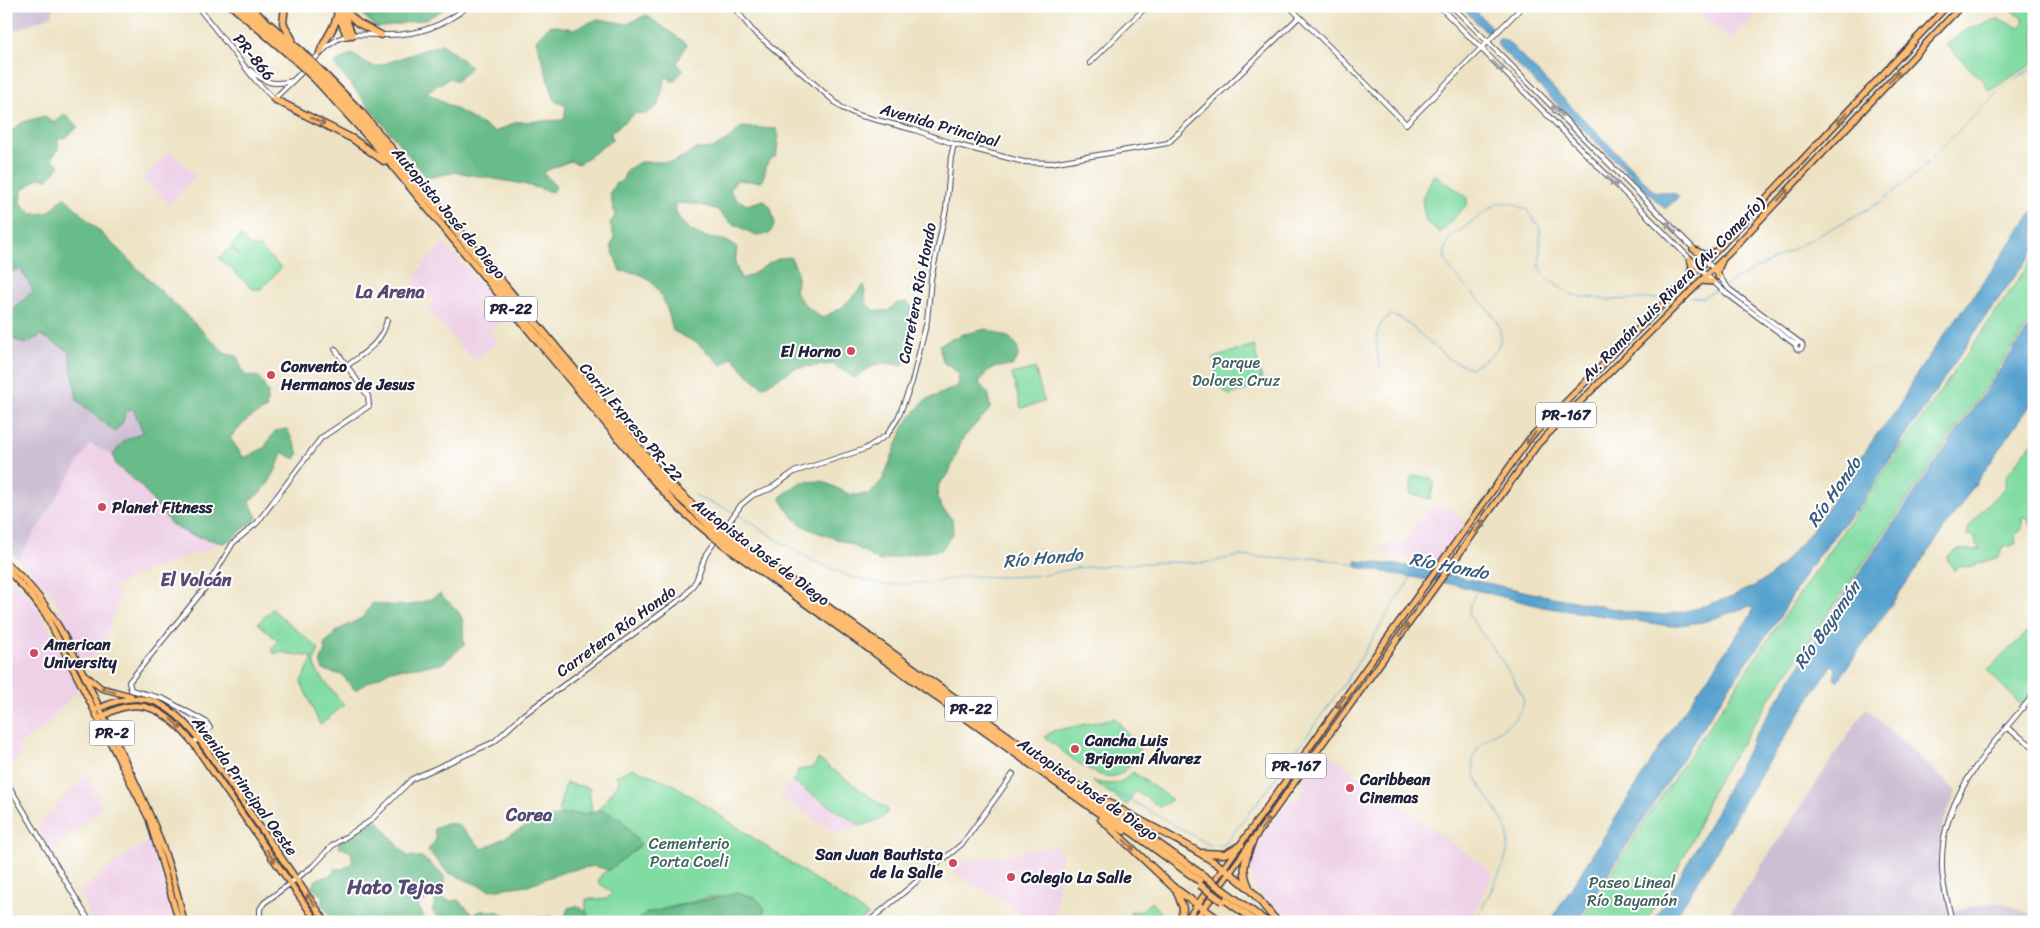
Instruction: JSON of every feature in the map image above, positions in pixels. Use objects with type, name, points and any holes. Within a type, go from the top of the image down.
[{"type":"highway","name":"Autopista José de Diego","points":[[232,6],[298,54],[319,75],[419,199],[652,480],[680,509],[713,530],[1066,790],[1225,897],[1267,922]]},
{"type":"highway","points":[[240,6],[298,54]]},
{"type":"highway","name":"Autopista José de Diego","points":[[248,6],[319,75],[362,113],[667,481],[713,530],[1071,781],[1202,881]]},
{"type":"highway","points":[[286,6],[283,18],[284,28],[298,54]]},
{"type":"highway","points":[[338,7],[358,24],[381,35]]},
{"type":"highway","points":[[338,7],[349,35]]},
{"type":"highway","points":[[320,53],[323,44],[334,30],[338,7]]},
{"type":"highway","name":"Carril Expreso PR-22","points":[[319,75],[374,135],[484,271],[659,480],[713,530]]},
{"type":"highway","points":[[274,99],[368,148],[383,160],[419,199]]},
{"type":"highway","points":[[734,546],[1202,881]]},
{"type":"highway","points":[[1071,781],[1197,852],[1226,871],[1250,890],[1278,922]]},
{"type":"highway","points":[[1066,790],[1109,826],[1173,887],[1222,922]]},
{"type":"highway","points":[[1250,890],[1245,879],[1244,866],[1253,840]]},
{"type":"highway","points":[[1197,852],[1220,855],[1241,845]]},
{"type":"highway","points":[[1173,887],[1182,903],[1181,922]]},
{"type":"highway","name":"Autopista José de Diego","points":[[1225,897],[1252,922]]},
{"type":"highway","points":[[1225,897],[1256,922]]},
{"type":"highway","points":[[1225,897],[1261,922]]},
{"type":"main road","name":"Av. Ramón Luis Rivera (Av. Comerío)","points":[[1194,922],[1201,907],[1241,845],[1519,453],[1544,422],[1718,249],[1947,6]]},
{"type":"main road","name":"Av. Ramón Luis Rivera (Av. Comerío)","points":[[1226,871],[1253,840],[1450,564],[1552,429],[1723,258],[1961,6]]},
{"type":"main road","points":[[1693,249],[1705,255],[1718,249]]},
{"type":"main road","points":[[1718,277],[1718,270],[1723,258]]},
{"type":"main road","points":[[1688,279],[1692,266],[1690,259]]},
{"type":"main road","points":[[1700,281],[1713,282]]},
{"type":"main road","name":"PR-2","points":[[6,563],[29,583],[46,605],[82,672],[97,709]]},
{"type":"main road","name":"PR-2","points":[[6,569],[33,596],[46,615],[97,709],[162,838],[178,890],[184,922]]},
{"type":"main road","points":[[82,672],[101,688],[139,697]]},
{"type":"main road","name":"Avenida Principal Oeste","points":[[97,709],[115,700],[139,697],[150,699],[169,708],[199,739],[326,922]]},
{"type":"main road","name":"Avenida Principal Oeste","points":[[101,717],[128,705],[154,709],[176,724],[193,743],[316,922]]},
{"type":"main road","name":"PR-2","points":[[101,717],[149,819],[179,922]]},
{"type":"main road","name":"Av. Ramón Luis Rivera (Av. Comerío)","points":[[1185,922],[1201,907]]},
{"type":"street","name":"PR-866","points":[[197,6],[274,99],[320,53],[331,44],[349,35]]},
{"type":"street","points":[[349,35],[401,35],[424,31],[451,19],[468,6]]},
{"type":"street","name":"Avenida Principal","points":[[733,6],[752,30],[842,108],[858,115],[915,130],[954,144],[1024,162],[1050,163],[1168,144],[1179,136],[1299,16]]},
{"type":"street","points":[[1090,63],[1147,6]]},
{"type":"street","points":[[1289,6],[1406,124],[1524,6]]},
{"type":"street","points":[[1439,6],[1713,282],[1797,344],[1725,286],[1713,268],[1452,6]]},
{"type":"street","points":[[244,65],[268,83],[276,84],[293,81]]},
{"type":"street","name":"Carretera Río Hondo","points":[[260,922],[260,909],[264,902],[313,866],[332,846],[370,821],[412,779],[494,742],[523,715],[685,596],[696,581],[706,554],[741,506],[753,495],[770,489],[794,472],[865,449],[887,435],[898,418],[912,382],[928,321],[931,279],[946,209],[954,144]]},
{"type":"street","points":[[346,366],[378,342],[388,320]]},
{"type":"street","points":[[193,743],[210,729],[206,722],[164,699],[131,690],[129,682],[209,583],[232,542],[257,523],[321,438],[369,406],[368,396],[335,349]]},
{"type":"street","points":[[1952,922],[1942,870],[1944,832],[1952,806],[1965,783],[2034,694]]},
{"type":"street","points":[[2006,728],[2034,747]]},
{"type":"street","points":[[868,922],[963,843],[1013,774]]},
{"type":"street","points":[[6,781],[90,922]]},
{"type":"shaded area","points":[[6,6],[55,6],[51,16],[17,30],[6,30]]},
{"type":"shaded area","points":[[1688,6],[1764,6],[1731,40],[1700,12]]},
{"type":"shaded area","points":[[170,151],[196,176],[169,204],[142,179]]},
{"type":"shaded area","points":[[443,242],[506,313],[503,320],[490,332],[497,342],[474,361],[429,310],[433,300],[413,283],[417,273]]},
{"type":"shaded area","points":[[21,269],[33,292],[8,316],[6,321],[6,272]]},
{"type":"shaded area","points":[[6,332],[8,336],[41,335],[69,351],[77,400],[123,422],[125,413],[133,408],[143,432],[124,441],[113,455],[90,444],[18,559],[6,551]]},
{"type":"shaded area","points":[[90,444],[113,455],[116,465],[141,486],[172,525],[223,543],[142,573],[114,586],[119,598],[102,650],[82,662],[54,611],[60,607],[45,586],[18,559]]},
{"type":"shaded area","points":[[1438,507],[1453,510],[1466,523],[1441,559],[1425,562],[1379,550],[1380,547],[1403,542],[1428,510]]},
{"type":"shaded area","name":"American University","points":[[8,574],[37,606],[80,688],[37,735],[34,733],[17,747],[22,755],[6,769],[6,576]]},
{"type":"shaded area","points":[[1866,708],[1956,791],[1943,824],[1938,861],[1953,910],[1999,902],[2034,915],[2034,922],[1724,922]]},
{"type":"shaded area","points":[[1323,750],[1493,872],[1471,922],[1292,922],[1261,897],[1254,886],[1251,873],[1250,861],[1254,848],[1287,801],[1299,799],[1306,787],[1304,777]]},
{"type":"shaded area","points":[[87,774],[102,806],[52,853],[37,826]]},
{"type":"shaded area","points":[[789,782],[861,826],[835,833],[780,797]]},
{"type":"shaded area","points":[[149,840],[167,889],[172,922],[94,922],[78,894],[108,868]]},
{"type":"shaded area","name":"Colegio La Salle","points":[[1056,846],[1055,852],[1062,852],[1055,922],[1028,922],[1004,900],[972,884],[953,871],[963,862]]},
{"type":"green space","points":[[353,6],[449,6],[427,19],[377,28]]},
{"type":"green space","points":[[2007,6],[2034,6],[2034,63],[1989,91],[1984,82],[1946,45],[1968,29],[1998,19],[2020,28],[2024,20]]},
{"type":"green space","points":[[646,15],[687,44],[677,63],[684,70],[673,82],[666,76],[658,105],[646,114],[636,113],[611,132],[612,140],[579,164],[570,161],[543,172],[556,187],[552,192],[523,184],[456,172],[427,178],[334,64],[351,54],[375,67],[442,44],[471,67],[457,81],[450,78],[426,92],[495,132],[517,122],[564,120],[566,106],[555,101],[536,40],[550,25],[574,29],[598,19],[627,24]]},
{"type":"green space","points":[[64,114],[78,127],[65,138],[58,139],[58,151],[51,158],[60,166],[48,179],[39,178],[22,190],[21,203],[32,214],[48,213],[64,197],[226,354],[237,356],[244,375],[259,377],[268,393],[266,409],[248,419],[230,438],[244,458],[264,448],[275,431],[287,429],[299,453],[295,459],[282,452],[266,486],[249,500],[257,518],[230,540],[223,543],[188,534],[172,525],[141,486],[116,465],[113,455],[124,441],[143,432],[133,408],[125,413],[123,422],[115,432],[77,400],[69,351],[41,335],[25,344],[7,334],[7,322],[10,316],[33,291],[21,269],[6,272],[6,135],[23,122],[45,116],[55,123]]},
{"type":"green space","points":[[741,127],[777,129],[779,137],[776,156],[768,161],[762,182],[737,180],[730,190],[735,198],[747,205],[764,200],[771,208],[775,224],[769,234],[755,235],[730,222],[716,209],[697,204],[675,203],[679,218],[695,233],[733,244],[737,248],[735,263],[741,279],[748,277],[776,260],[790,257],[797,273],[795,292],[806,306],[822,318],[841,308],[864,285],[866,304],[876,311],[888,311],[897,303],[907,302],[914,310],[914,323],[903,366],[888,363],[877,364],[855,378],[832,364],[795,368],[763,387],[747,374],[733,357],[722,365],[697,343],[673,331],[666,306],[653,283],[639,274],[620,271],[611,246],[614,237],[610,223],[615,216],[610,193],[615,184],[622,181],[627,170],[640,162],[674,162],[696,149],[714,148],[729,139]]},
{"type":"green space","points":[[1434,174],[1467,197],[1467,204],[1440,233],[1426,222],[1422,199]]},
{"type":"green space","points":[[241,236],[252,247],[259,247],[281,268],[261,289],[253,289],[219,258],[230,247],[242,258],[231,246]]},
{"type":"green space","name":"Paseo Lineal Río Bayamón","points":[[2034,257],[2034,316],[1771,697],[1712,790],[1694,836],[1669,885],[1645,922],[1580,922],[1653,809],[1784,616]]},
{"type":"green space","points":[[986,329],[1010,338],[1018,346],[1018,357],[1012,366],[996,367],[989,370],[979,383],[989,395],[990,409],[963,438],[948,475],[939,484],[937,498],[942,508],[952,519],[953,534],[941,550],[879,561],[858,548],[807,528],[793,517],[780,497],[801,482],[822,481],[851,495],[870,494],[883,479],[905,424],[924,401],[958,386],[959,374],[943,362],[939,345],[960,335]]},
{"type":"green space","name":"Parque Dolores Cruz","points":[[1254,345],[1263,385],[1229,395],[1218,386],[1213,358]]},
{"type":"green space","points":[[1035,368],[1044,402],[1021,408],[1012,374]]},
{"type":"green space","points":[[2034,440],[2034,527],[2029,525],[2029,518],[2022,517],[2022,529],[2015,535],[2016,544],[2002,548],[1999,557],[1968,567],[1959,565],[1954,571],[1947,558],[1958,550],[1980,549],[1975,543],[1976,537],[1967,535],[1969,527],[1982,510],[2004,488],[2007,475]]},
{"type":"green space","points":[[1412,476],[1431,478],[1434,483],[1430,499],[1410,494]]},
{"type":"green space","points":[[440,594],[454,607],[462,619],[465,644],[442,664],[391,670],[355,690],[342,675],[323,670],[321,663],[325,652],[324,645],[338,630],[362,618],[373,603],[391,605],[415,604]]},
{"type":"green space","points":[[272,609],[319,649],[314,661],[316,670],[344,705],[320,725],[301,682],[313,657],[278,652],[275,654],[271,650],[278,641],[258,623]]},
{"type":"green space","points":[[2034,626],[2034,689],[2021,705],[1987,670]]},
{"type":"green space","points":[[1115,718],[1140,749],[1131,763],[1120,774],[1111,776],[1092,771],[1071,758],[1045,737],[1053,731]]},
{"type":"green space","points":[[818,759],[887,809],[887,813],[882,818],[861,826],[792,781],[797,777],[798,770],[812,767]]},
{"type":"green space","name":"Cementerio Porta Coeli","points":[[633,768],[673,784],[868,915],[859,922],[754,922],[715,896],[648,913],[635,922],[590,922],[586,911],[586,899],[607,899],[612,893],[598,882],[601,875],[641,845],[620,818],[599,809],[619,783],[616,776]]},
{"type":"green space","points":[[1133,772],[1172,800],[1160,807],[1135,791],[1127,805],[1093,781],[1104,784],[1120,782]]},
{"type":"green space","points":[[566,783],[589,788],[592,813],[561,815],[558,811]]},
{"type":"green space","points":[[599,809],[620,818],[641,845],[609,870],[594,866],[567,871],[528,885],[490,890],[447,872],[428,850],[436,840],[434,829],[443,824],[457,824],[483,849],[541,820],[566,814],[585,814]]},
{"type":"green space","points":[[378,821],[407,856],[422,857],[444,876],[444,891],[435,893],[418,905],[426,922],[334,922],[322,904],[322,896],[311,887],[317,879],[332,875],[335,869],[343,869],[353,862],[351,852],[339,847],[338,842],[356,831],[363,830],[371,822]]},
{"type":"green space","points":[[737,893],[753,897],[759,901],[765,909],[761,922],[635,922],[647,913]]},
{"type":"green space","points":[[437,897],[451,901],[458,900],[473,914],[481,911],[496,911],[519,920],[551,916],[555,922],[442,922],[432,911]]},
{"type":"green space","points":[[1151,902],[1161,912],[1160,922],[1132,922],[1130,911],[1140,912]]},
{"type":"green space","points":[[576,906],[586,911],[590,922],[582,922],[575,914],[572,922],[563,922],[568,908]]},
{"type":"water","points":[[1461,6],[1471,6],[1491,27],[1493,32],[1491,35],[1487,33]]},
{"type":"water","points":[[1499,38],[1507,41],[1654,191],[1676,194],[1679,197],[1665,209],[1500,48],[1497,44]]},
{"type":"water","name":"Río Hondo","points":[[2034,210],[2034,251],[1988,313],[1863,500],[1810,566],[1779,618],[1729,687],[1577,922],[1550,922],[1673,727],[1751,615],[1753,608],[1750,606],[1703,622],[1670,626],[1543,607],[1456,585],[1356,567],[1356,561],[1407,566],[1631,612],[1665,615],[1691,610],[1728,598],[1754,586],[1771,576],[1810,533],[1877,434],[1899,408],[1912,381],[1938,343]]},
{"type":"water","name":"Río Bayamón","points":[[2034,320],[2034,400],[1837,682],[1834,678],[1836,669],[1832,665],[1830,667],[1745,799],[1715,854],[1672,922],[1653,922],[1707,829],[1756,734],[1847,591]]},
{"type":"waterway","points":[[1722,287],[1879,203],[1917,173],[2003,87],[2034,67]]},
{"type":"waterway","points":[[1380,367],[1377,352],[1378,332],[1384,320],[1390,315],[1403,319],[1450,360],[1471,368],[1494,353],[1500,337],[1499,325],[1492,314],[1451,270],[1444,254],[1448,239],[1498,203],[1511,203],[1527,210],[1540,228],[1540,268],[1548,279],[1571,295],[1609,300],[1662,298]]},
{"type":"waterway","points":[[1691,297],[1701,298],[1718,289]]},
{"type":"waterway","name":"Río Hondo","points":[[694,494],[703,500],[733,512]]},
{"type":"waterway","name":"Río Hondo","points":[[737,514],[802,555],[852,577],[885,585],[935,582],[967,576],[1008,577],[1045,575],[1075,568],[1161,562],[1204,563],[1240,556],[1282,559],[1315,557],[1356,565]]},
{"type":"waterway","points":[[1107,791],[1127,798],[1213,847],[1225,844],[1273,782],[1347,680],[1411,577]]},
{"type":"waterway","points":[[1476,592],[1470,605],[1469,615],[1509,671],[1524,699],[1521,710],[1514,719],[1482,743],[1476,751],[1473,761],[1477,779],[1501,818],[1508,837],[1508,847],[1502,869],[1476,922]]},
{"type":"place","name":"El Horno","points":[[851,351]]},
{"type":"place","name":"Convento Hermanos de Jesus","points":[[271,375]]},
{"type":"place","name":"Planet Fitness","points":[[102,507]]},
{"type":"place","name":"American University","points":[[34,653]]},
{"type":"place","name":"Cancha Luis Brignoni Álvarez","points":[[1075,749]]},
{"type":"place","name":"Caribbean Cinemas","points":[[1350,788]]},
{"type":"place","name":"San Juan Bautista de la Salle","points":[[953,863]]},
{"type":"place","name":"Colegio La Salle","points":[[1011,877]]},
{"type":"district","name":"La Arena","points":[[390,292]]},
{"type":"district","name":"El Volcán","points":[[196,580]]},
{"type":"district","name":"Corea","points":[[529,815]]},
{"type":"district","name":"Hato Tejas","points":[[395,887]]}]
